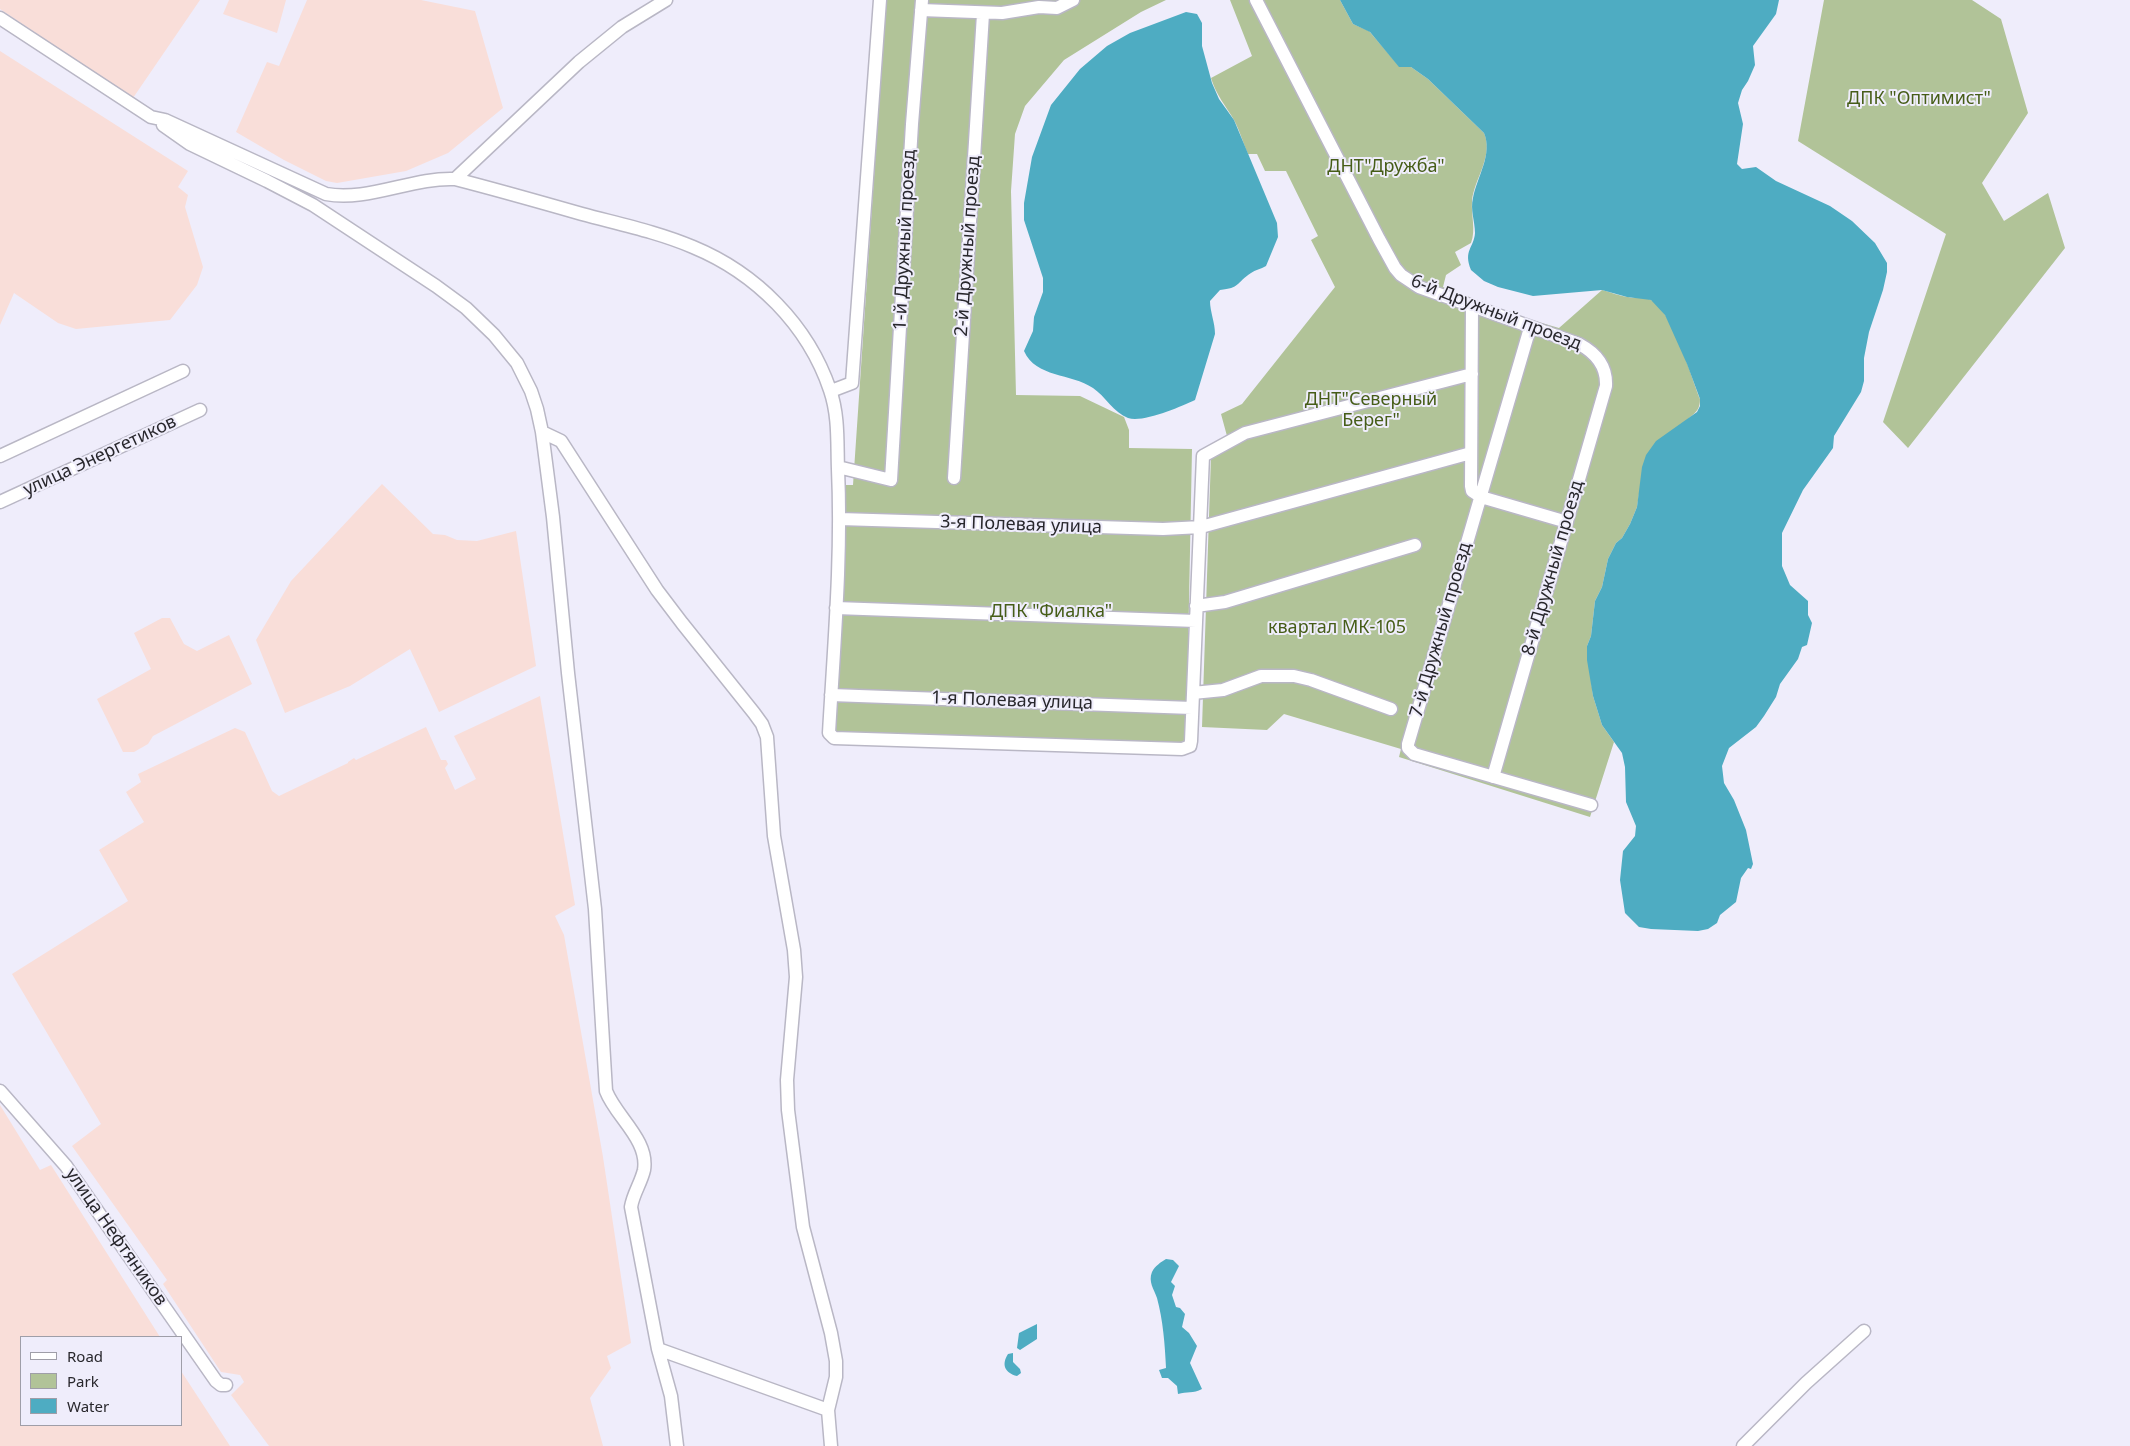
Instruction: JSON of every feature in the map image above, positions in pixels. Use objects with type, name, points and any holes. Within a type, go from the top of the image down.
[{"type":"street","points":[[455,179],[579,62],[622,27],[666,0]]},
{"type":"street","points":[[830,391],[852,383],[872,132],[880,0]]},
{"type":"street","points":[[921,5],[983,14],[1002,13],[1039,4],[1057,8],[1073,0]]},
{"type":"street","name":"6-й Дружный проезд","points":[[1256,0],[1395,268],[1401,275],[1416,286],[1578,344],[1592,353],[1598,360]]},
{"type":"street","name":"1-й Дружный проезд","points":[[838,467],[891,480],[921,5]]},
{"type":"street","name":"2-й Дружный проезд","points":[[954,478],[983,14]]},
{"type":"street","points":[[0,18],[190,144],[274,184],[312,205],[436,286],[466,308],[494,335],[517,363],[531,391],[542,432],[553,517],[569,682],[595,908],[606,1091],[614,1108],[634,1135],[644,1160],[644,1170],[632,1198],[631,1207],[658,1349],[670,1396],[676,1446]]},
{"type":"street","points":[[151,117],[165,120],[326,194],[346,196],[437,180],[455,179],[656,234],[694,247],[724,263],[761,288],[786,312],[816,358],[830,391],[837,423],[840,519],[829,733],[834,738],[1182,749],[1190,746],[1203,456],[1245,433],[1472,374]]},
{"type":"street","points":[[1472,307],[1472,491],[1481,497],[1567,522]]},
{"type":"street","name":"7-й Дружный проезд","points":[[1530,328],[1408,748],[1414,754],[1591,805]]},
{"type":"street","name":"8-й Дружный проезд","points":[[1493,777],[1606,386],[1606,376],[1598,360]]},
{"type":"street","points":[[0,456],[183,371]]},
{"type":"street","name":"улица Энергетиков","points":[[0,502],[200,410]]},
{"type":"street","points":[[542,432],[561,441],[657,590],[754,713],[762,724],[767,737],[774,836],[794,950],[796,977],[787,1080],[788,1110],[803,1227],[832,1332],[836,1361],[836,1378],[828,1410],[831,1446]]},
{"type":"street","name":"3-я Полевая улица","points":[[840,519],[1163,529],[1201,527],[1471,453]]},
{"type":"street","points":[[1196,606],[1225,602],[1415,545]]},
{"type":"street","points":[[836,608],[1196,621]]},
{"type":"street","points":[[1193,693],[1223,690],[1261,676],[1288,676],[1311,680],[1391,709]]},
{"type":"street","name":"1-я Полевая улица","points":[[831,695],[1192,708]]},
{"type":"street","name":"улица Нефтяников","points":[[0,1091],[66,1166],[216,1381],[221,1385],[226,1385]]},
{"type":"street","points":[[1743,1446],[1806,1383],[1864,1330]]},
{"type":"street","points":[[658,1349],[828,1410]]},
{"type":"shaded area","points":[[0,0],[200,0],[133,98],[0,9]]},
{"type":"shaded area","points":[[229,0],[286,0],[277,33],[223,14]]},
{"type":"shaded area","points":[[307,0],[421,0],[475,11],[503,108],[448,153],[406,171],[337,183],[326,181],[284,160],[236,132],[267,62],[279,66]]},
{"type":"shaded area","points":[[0,51],[188,171],[178,187],[188,195],[185,207],[203,267],[197,285],[170,320],[76,329],[58,323],[14,293],[0,325]]},
{"type":"shaded area","points":[[382,484],[433,534],[445,535],[457,540],[477,541],[516,531],[536,666],[439,712],[410,649],[350,686],[285,713],[256,640],[291,581]]},
{"type":"shaded area","points":[[162,618],[170,618],[184,644],[197,651],[229,635],[252,684],[153,736],[148,744],[134,752],[123,752],[97,699],[151,669],[134,633]]},
{"type":"shaded area","points":[[540,696],[575,905],[555,916],[564,935],[603,1157],[631,1343],[607,1356],[611,1368],[590,1398],[603,1446],[269,1446],[231,1395],[244,1382],[240,1375],[221,1372],[163,1284],[167,1280],[72,1146],[101,1124],[12,974],[128,901],[99,850],[144,822],[126,792],[141,782],[138,774],[235,728],[245,732],[272,791],[279,796],[348,763],[354,758],[356,760],[426,727],[441,760],[446,760],[448,764],[445,768],[455,790],[476,779],[454,736]]},
{"type":"shaded area","points":[[0,1105],[40,1170],[51,1165],[159,1336],[20,1336],[20,1426],[182,1426],[182,1373],[230,1446],[0,1446]]},
{"type":"green space","name":"ДПК \"Фиалка\"","points":[[886,0],[1166,0],[1141,12],[1064,60],[1025,106],[1015,134],[1011,191],[1016,395],[1080,396],[1124,417],[1129,430],[1129,448],[1192,449],[1186,755],[831,743],[843,485],[853,485]]},
{"type":"green space","points":[[1230,0],[1340,0],[1353,24],[1369,31],[1399,66],[1411,67],[1428,79],[1484,133],[1487,150],[1472,201],[1473,228],[1471,243],[1455,252],[1461,265],[1446,275],[1443,287],[1528,319],[1559,328],[1602,290],[1631,298],[1648,299],[1659,306],[1666,316],[1680,345],[1700,399],[1699,407],[1689,418],[1639,494],[1637,507],[1630,524],[1622,538],[1616,543],[1608,559],[1602,587],[1595,601],[1591,636],[1587,646],[1593,696],[1602,725],[1614,742],[1590,817],[1399,757],[1401,749],[1284,714],[1267,730],[1202,727],[1211,456],[1230,447],[1221,414],[1242,404],[1335,287],[1311,240],[1318,236],[1286,171],[1265,171],[1257,154],[1248,154],[1236,124],[1213,84],[1211,78],[1252,56]]},
{"type":"green space","name":"ДПК \"Оптимист\"","points":[[1824,0],[1972,0],[2001,19],[2028,113],[1982,183],[2004,221],[2048,193],[2065,248],[1908,448],[1883,422],[1946,234],[1798,141]]},
{"type":"water","points":[[1340,0],[1779,0],[1776,14],[1753,46],[1755,65],[1742,90],[1738,103],[1743,124],[1737,164],[1742,169],[1756,167],[1776,181],[1830,206],[1852,221],[1875,243],[1887,263],[1883,290],[1869,332],[1864,358],[1864,381],[1861,392],[1834,436],[1833,448],[1803,490],[1782,533],[1782,566],[1790,585],[1808,601],[1808,615],[1812,623],[1807,645],[1802,647],[1798,659],[1780,684],[1776,697],[1756,727],[1729,748],[1722,766],[1724,783],[1734,800],[1746,830],[1753,864],[1751,869],[1748,868],[1741,878],[1736,902],[1720,915],[1717,923],[1708,929],[1698,931],[1639,927],[1625,913],[1620,880],[1623,851],[1635,836],[1636,826],[1626,802],[1625,767],[1622,753],[1602,725],[1593,696],[1587,660],[1587,646],[1591,636],[1595,601],[1602,587],[1608,559],[1616,543],[1622,538],[1630,524],[1637,507],[1642,467],[1646,455],[1656,441],[1697,412],[1700,406],[1700,399],[1687,364],[1665,315],[1651,300],[1627,297],[1602,290],[1533,296],[1498,287],[1484,281],[1471,270],[1468,253],[1475,233],[1472,202],[1486,157],[1487,149],[1484,133],[1428,79],[1411,67],[1399,67],[1370,32],[1353,24]]},
{"type":"water","points":[[1186,12],[1197,14],[1202,23],[1202,46],[1212,83],[1219,99],[1234,120],[1277,223],[1278,237],[1266,266],[1253,272],[1235,286],[1220,290],[1210,301],[1215,334],[1195,400],[1162,414],[1135,419],[1123,416],[1097,391],[1084,383],[1045,371],[1030,360],[1024,351],[1033,331],[1034,317],[1043,292],[1043,278],[1024,220],[1024,203],[1032,157],[1051,105],[1080,69],[1107,46],[1130,33]]},
{"type":"water","points":[[1166,1259],[1173,1260],[1179,1266],[1171,1282],[1175,1286],[1172,1295],[1176,1307],[1180,1308],[1185,1314],[1182,1327],[1189,1333],[1197,1346],[1190,1363],[1202,1389],[1178,1394],[1177,1386],[1168,1378],[1162,1378],[1159,1370],[1166,1368],[1164,1342],[1159,1306],[1151,1279],[1155,1268]]},
{"type":"water","points":[[1037,1324],[1037,1339],[1020,1350],[1017,1348],[1019,1333]]},
{"type":"water","points":[[1013,1353],[1013,1362],[1020,1369],[1021,1373],[1017,1376],[1005,1368],[1008,1354]]},
{"type":"park label","name":"ДНТ\"Дружба\"","points":[[1386,167]]},
{"type":"park label","name":"ДНТ\"Северный Берег\"","points":[[1371,410]]},
{"type":"park label","name":"квартал МК-105","points":[[1337,628]]}]
